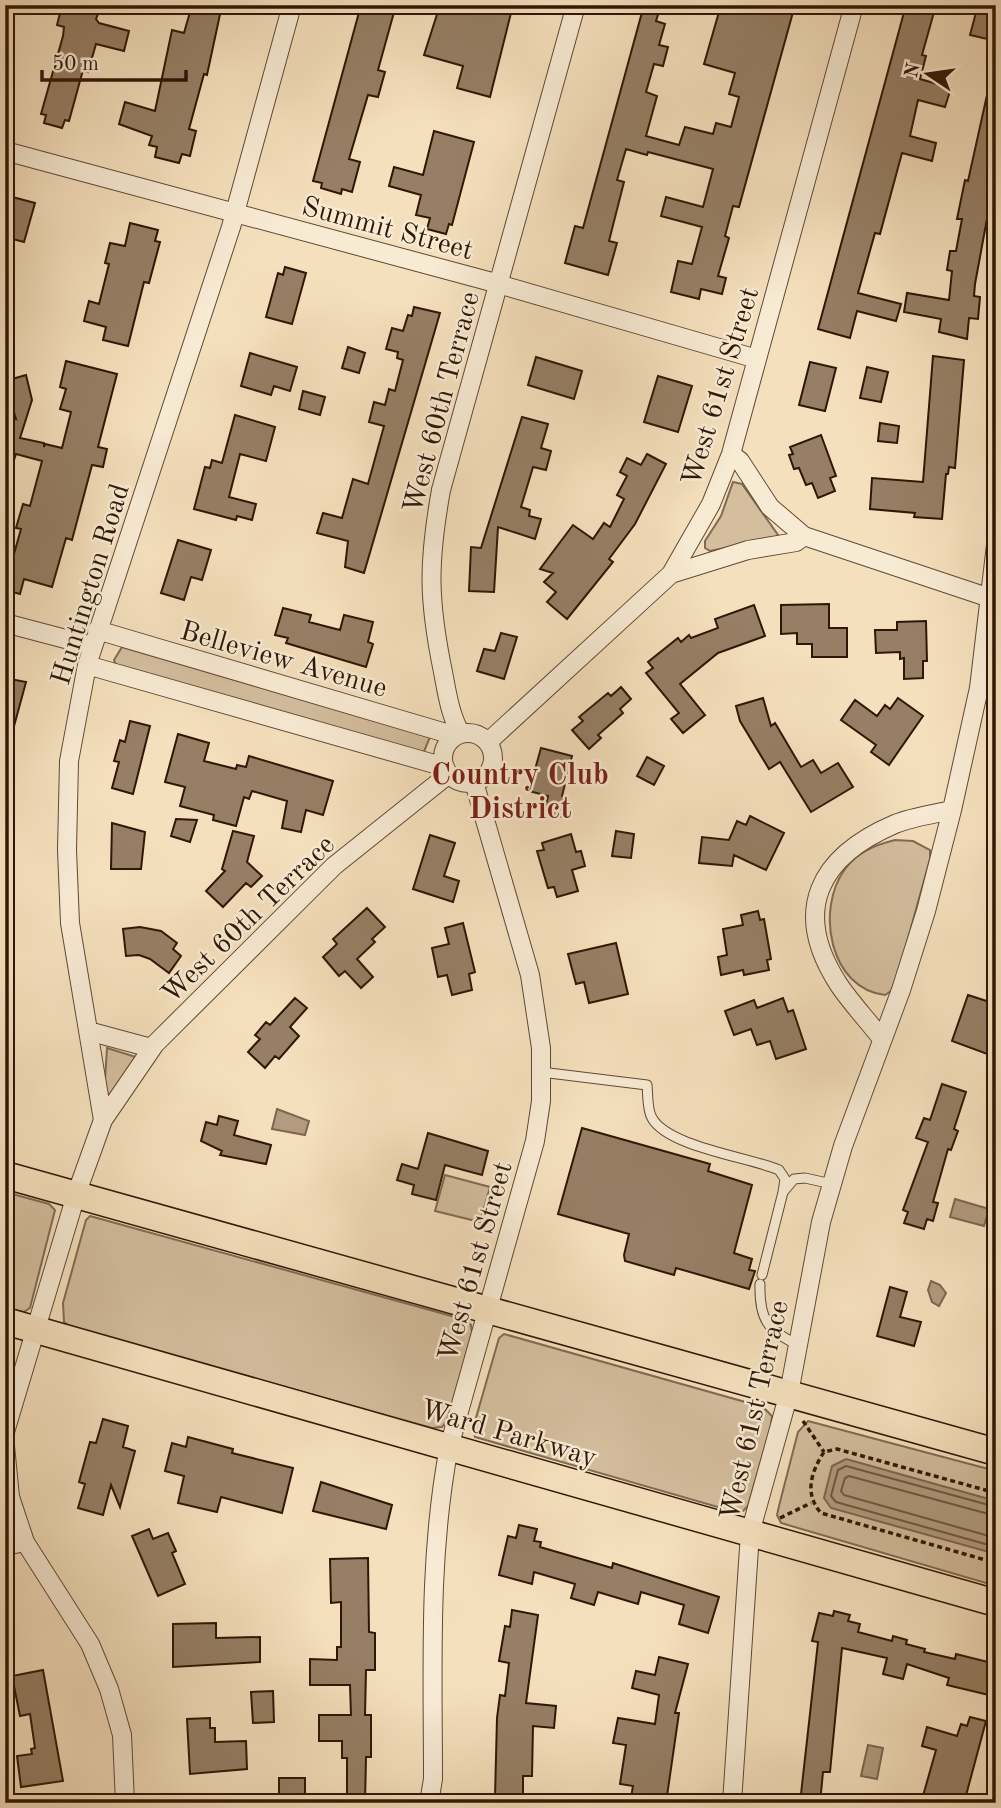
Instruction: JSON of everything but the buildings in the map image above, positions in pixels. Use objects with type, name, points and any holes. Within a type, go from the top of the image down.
[{"type":"main road","points":[[5,1175],[996,1452]]},
{"type":"main road","name":"Ward Parkway","points":[[5,1321],[996,1603]]},
{"type":"street","name":"Huntington Road","points":[[5,1432],[76,1195],[103,1120],[71,923],[67,850],[69,761],[87,665],[235,213],[292,5]]},
{"type":"street","name":"West 60th Terrace","points":[[458,735],[434,629],[429,580],[430,551],[441,490],[576,5]]},
{"type":"street","name":"West 61st Street","points":[[488,742],[671,574],[711,504],[731,454],[854,5]]},
{"type":"street","name":"Summit Street","points":[[5,151],[498,284],[757,359]]},
{"type":"street","points":[[731,454],[740,461],[769,507],[804,536],[993,599]]},
{"type":"street","points":[[671,574],[738,552],[796,542],[804,536]]},
{"type":"street","name":"West 61st Terrace","points":[[732,1803],[750,1533],[789,1393],[821,1222],[926,911],[952,810],[979,688],[993,599],[996,545]]},
{"type":"street","name":"Belleview Avenue","points":[[5,623],[94,638],[458,735]]},
{"type":"street","points":[[87,665],[447,771],[463,783],[474,782],[494,767],[488,742],[477,734],[458,735],[443,751],[447,771]]},
{"type":"street","name":"West 60th Terrace","points":[[103,1120],[151,1048],[334,866],[447,771]]},
{"type":"street","name":"West 61st Street","points":[[429,1803],[433,1779],[434,1563],[441,1485],[449,1447],[536,1141],[541,1072],[541,1048],[530,975],[474,782]]},
{"type":"street","points":[[882,1040],[838,983],[823,953],[815,925],[817,895],[829,868],[850,847],[897,823],[952,810]]},
{"type":"street","points":[[88,1031],[151,1048]]},
{"type":"street","points":[[5,1446],[10,1497],[25,1542],[90,1644],[109,1689],[122,1735],[126,1773],[125,1803]]},
{"type":"street","points":[[5,1546],[25,1542]]},
{"type":"lane","points":[[541,1072],[648,1085],[651,1118],[662,1128],[685,1141],[779,1170],[785,1179],[761,1280],[760,1302],[764,1319],[777,1335],[798,1345]]},
{"type":"lane","points":[[783,1192],[794,1179],[805,1178],[832,1184]]},
{"type":"path","points":[[803,1421],[824,1452]]},
{"type":"path","points":[[824,1452],[836,1449],[996,1493]]},
{"type":"path","points":[[824,1452],[809,1493],[812,1503],[821,1513],[996,1563]]},
{"type":"shaded area","points":[[733,482],[742,484],[778,535],[775,538],[710,551],[705,548],[705,541],[721,516]]},
{"type":"shaded area","points":[[122,647],[430,737],[423,754],[116,665],[114,660]]},
{"type":"shaded area","points":[[895,840],[913,841],[930,850],[930,859],[897,978],[891,991],[885,995],[866,990],[851,979],[840,963],[833,945],[831,905],[836,886],[850,863],[867,850]]},
{"type":"shaded area","points":[[107,1048],[136,1057],[107,1099],[104,1096]]},
{"type":"shaded area","points":[[445,1175],[490,1187],[480,1222],[435,1211]]},
{"type":"shaded area","points":[[5,1192],[49,1204],[55,1210],[30,1308],[24,1312],[5,1308]]},
{"type":"shaded area","points":[[90,1216],[466,1320],[471,1325],[472,1332],[448,1420],[442,1427],[432,1428],[71,1327],[64,1322],[63,1303],[86,1220]]},
{"type":"shaded area","points":[[504,1334],[763,1407],[772,1416],[771,1426],[748,1506],[743,1511],[735,1512],[475,1437],[473,1428],[499,1338]]},
{"type":"shaded area","points":[[808,1421],[996,1471],[996,1586],[781,1523],[777,1515],[798,1432]]},
{"type":"water","points":[[277,1109],[309,1121],[305,1135],[272,1129]]},
{"type":"water","points":[[955,1199],[989,1209],[984,1226],[950,1217]]},
{"type":"water","points":[[931,1281],[940,1285],[946,1293],[939,1306],[932,1302],[928,1290]]},
{"type":"water","points":[[846,1459],[996,1501],[996,1554],[831,1508],[824,1498],[832,1466]]},
{"type":"water","points":[[868,1745],[883,1748],[877,1779],[861,1776]]},
{"type":"district","name":"Country Club District","points":[[520,791]]}]
